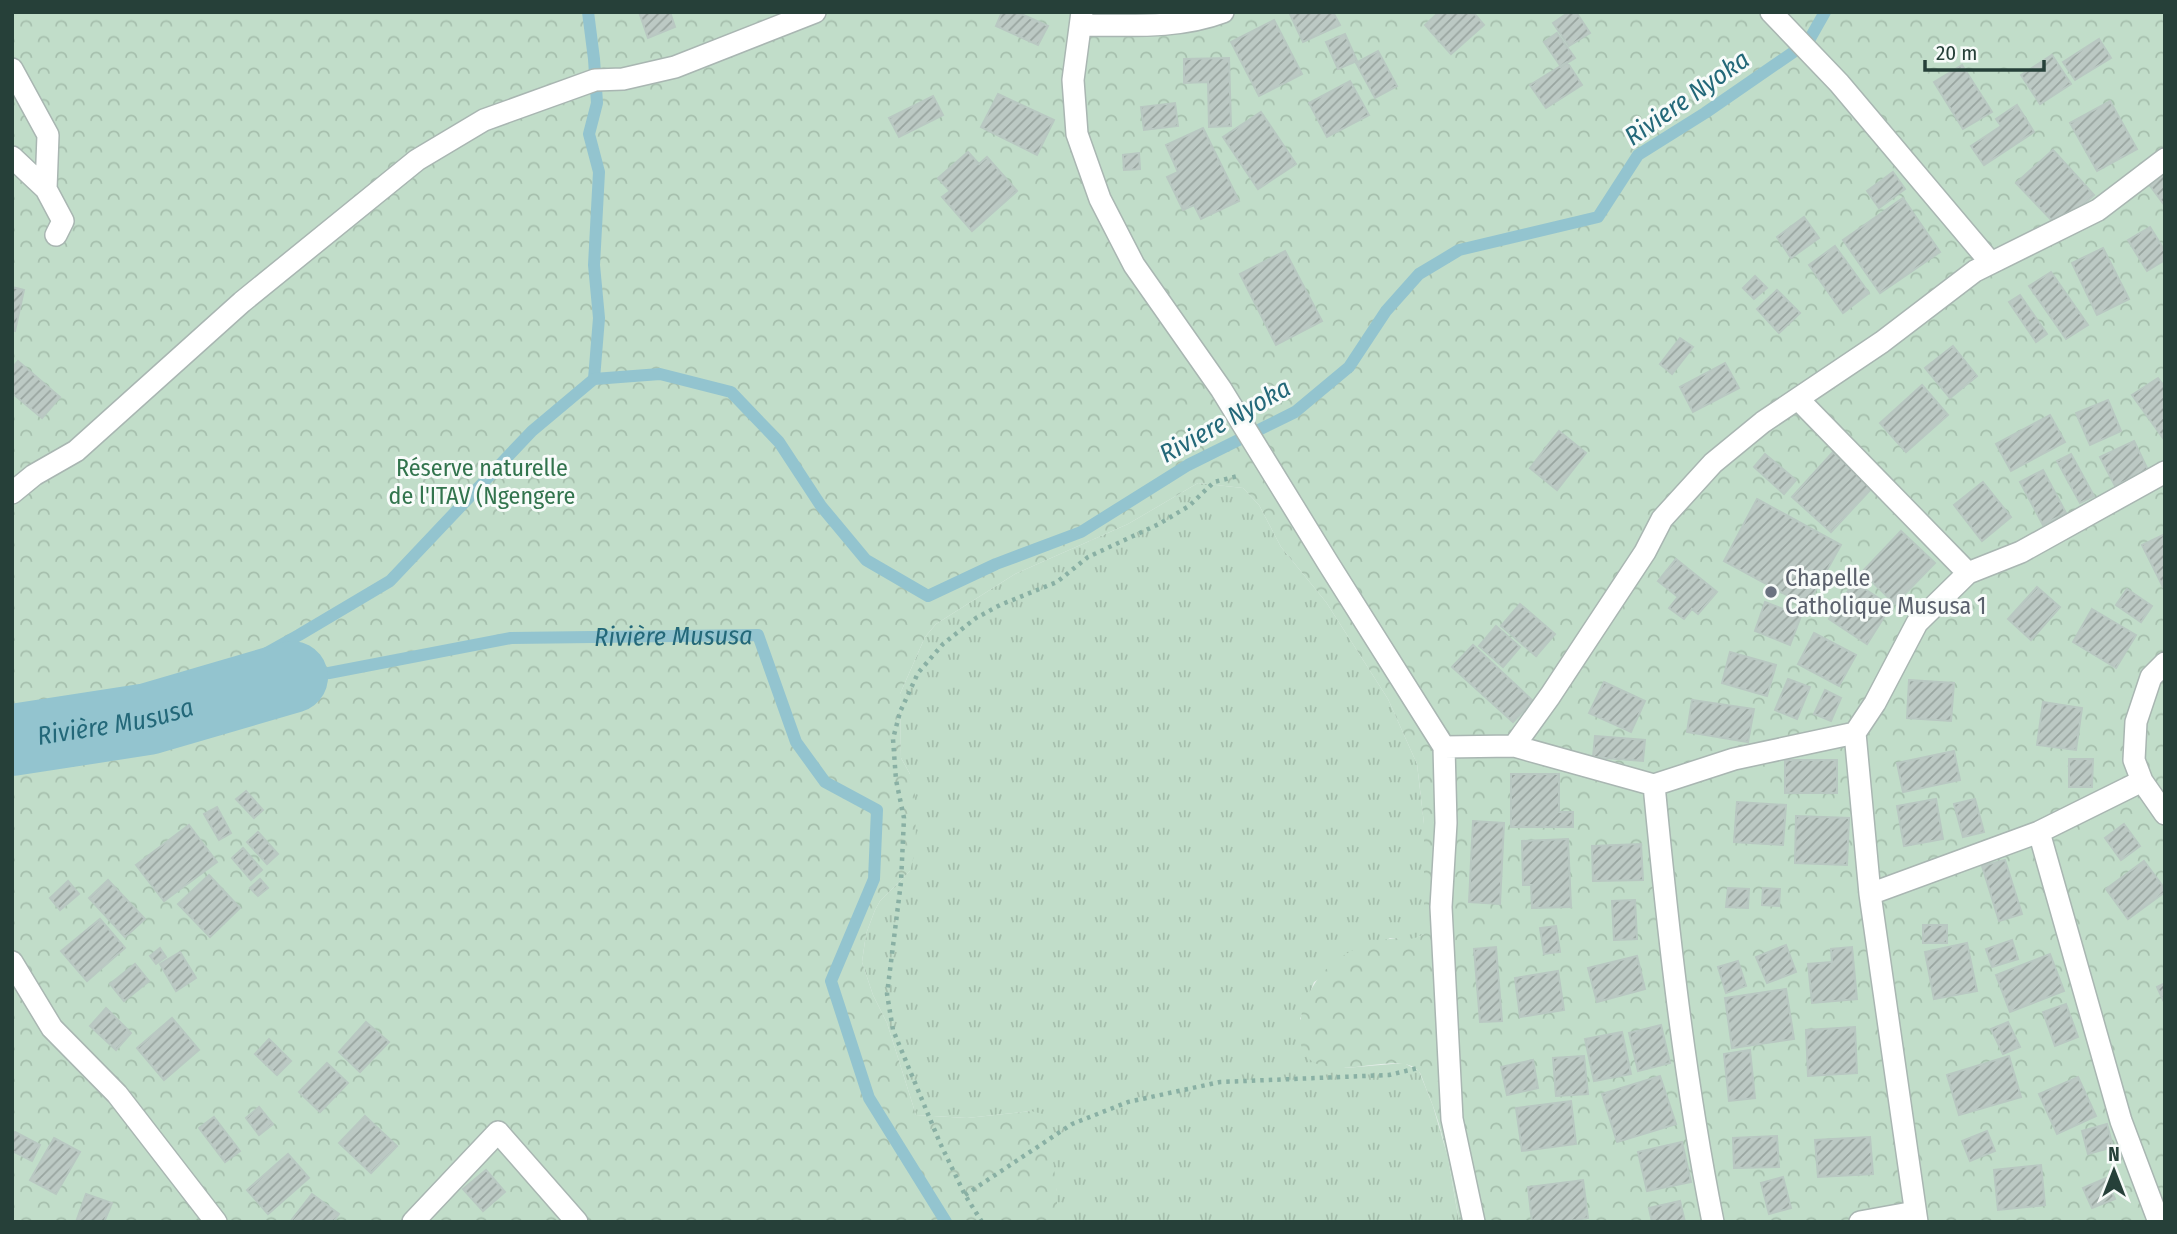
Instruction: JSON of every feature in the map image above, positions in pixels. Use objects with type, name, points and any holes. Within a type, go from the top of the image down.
[{"type":"street","points":[[12,486],[76,451],[242,302],[417,160],[484,120],[595,80],[623,79],[675,67],[815,12]]},
{"type":"street","points":[[1223,12],[1202,20],[1165,25],[1082,18],[1073,80],[1077,134],[1096,189],[1134,265],[1221,389],[1444,747],[1446,823],[1441,907],[1452,1119],[1474,1222]]},
{"type":"street","points":[[1774,16],[1839,83],[1991,263]]},
{"type":"street","points":[[12,69],[48,135],[46,189]]},
{"type":"street","points":[[12,157],[46,189],[63,221],[56,235]]},
{"type":"street","points":[[1514,746],[1638,563],[1662,519],[1713,463],[1763,422],[1882,342],[1975,271],[2098,210],[2165,159]]},
{"type":"street","points":[[1798,399],[1968,573]]},
{"type":"street","points":[[1860,1222],[1916,1217],[1870,894],[1854,733],[1875,704],[1917,623],[1968,573],[2021,552],[2165,472]]},
{"type":"street","points":[[12,493],[34,475]]},
{"type":"street","points":[[2165,663],[2151,677],[2136,722],[2134,761],[2142,781],[2165,814]]},
{"type":"street","points":[[1444,747],[1514,746],[1654,785],[1734,759],[1854,733]]},
{"type":"street","points":[[1870,894],[2039,832],[2142,781]]},
{"type":"street","points":[[1654,785],[1681,1032],[1695,1134],[1713,1222]]},
{"type":"street","points":[[2039,832],[2121,1121],[2159,1222]]},
{"type":"street","points":[[12,962],[52,1028],[117,1094],[216,1222]]},
{"type":"street","points":[[413,1222],[498,1132],[577,1222]]},
{"type":"path","points":[[982,1222],[965,1195],[940,1143],[893,1030],[887,994],[901,883],[904,818],[896,779],[893,739],[900,712],[918,673],[943,644],[976,618],[1000,605],[1057,582],[1088,556],[1159,524],[1189,506],[1214,482],[1227,477],[1273,473]]},
{"type":"path","points":[[965,1195],[1072,1124],[1128,1102],[1220,1083],[1389,1075],[1449,1059]]},
{"type":"green space","name":"Réserve naturelle de l'ITAV (Ngengere","points":[[12,12],[2165,12],[2165,1222],[1459,1222],[1443,1140],[1420,1073],[1411,1066],[1397,1063],[1330,1068],[1316,1063],[1305,1054],[1300,1038],[1303,1008],[1309,994],[1325,971],[1336,961],[1347,953],[1374,942],[1394,938],[1410,939],[1424,934],[1424,824],[1417,764],[1388,699],[1326,602],[1281,547],[1259,505],[1243,488],[1198,483],[1128,524],[1015,574],[936,624],[925,637],[900,694],[901,758],[910,774],[915,795],[916,848],[910,871],[880,901],[875,910],[866,934],[862,962],[873,995],[887,1023],[916,1115],[967,1118],[1031,1111],[1047,1115],[1057,1191],[1057,1222],[12,1222]]},
{"type":"green space","points":[[1198,483],[1243,488],[1259,505],[1281,547],[1326,602],[1388,699],[1417,764],[1424,824],[1424,934],[1413,940],[1390,938],[1314,982],[1300,1019],[1345,1068],[1404,1063],[1419,1071],[1433,1106],[1448,1158],[1459,1222],[1057,1222],[1057,1191],[1031,1111],[967,1118],[916,1115],[887,1023],[873,995],[862,962],[866,934],[880,901],[910,871],[910,774],[901,758],[900,694],[925,637],[936,624],[1015,574],[1128,524]]},
{"type":"building","points":[[639,12],[670,12],[675,27],[648,38]]},
{"type":"building","points":[[1002,12],[1017,12],[1048,26],[1038,45],[996,26]]},
{"type":"building","points":[[1289,12],[1333,12],[1340,25],[1303,42]]},
{"type":"building","points":[[1439,12],[1473,12],[1484,25],[1451,54],[1425,25]]},
{"type":"building","points":[[1569,12],[1576,12],[1590,33],[1569,46],[1553,23]]},
{"type":"building","points":[[1274,20],[1302,74],[1259,96],[1231,42]]},
{"type":"building","points":[[1557,33],[1575,58],[1561,67],[1544,42]]},
{"type":"building","points":[[1345,34],[1357,61],[1338,69],[1326,42]]},
{"type":"building","points":[[2099,39],[2111,58],[2075,80],[2063,62]]},
{"type":"building","points":[[1378,51],[1397,86],[1375,98],[1356,63]]},
{"type":"building","points":[[2052,55],[2071,84],[2040,104],[2021,75]]},
{"type":"building","points":[[1229,58],[1231,126],[1209,127],[1208,82],[1184,83],[1184,59]]},
{"type":"building","points":[[1567,62],[1582,85],[1546,108],[1530,85]]},
{"type":"building","points":[[1962,65],[1992,112],[1963,129],[1934,82]]},
{"type":"building","points":[[1350,81],[1369,115],[1327,137],[1309,103]]},
{"type":"building","points":[[998,94],[1054,120],[1037,155],[981,127]]},
{"type":"building","points":[[933,96],[943,115],[899,137],[889,118]]},
{"type":"building","points":[[2110,101],[2137,149],[2097,171],[2070,123]]},
{"type":"building","points":[[1175,103],[1178,126],[1144,130],[1141,107]]},
{"type":"building","points":[[2017,105],[2034,132],[1984,165],[1971,146],[2001,126],[1996,119]]},
{"type":"building","points":[[1261,112],[1296,164],[1258,189],[1223,137]]},
{"type":"building","points":[[1203,128],[1239,201],[1201,219],[1194,205],[1183,210],[1167,177],[1178,172],[1166,145]]},
{"type":"building","points":[[2053,150],[2094,195],[2058,227],[2016,183]]},
{"type":"building","points":[[968,152],[979,164],[987,157],[1017,191],[972,231],[942,197],[950,191],[938,178]]},
{"type":"building","points":[[1139,153],[1140,169],[1124,170],[1123,155]]},
{"type":"building","points":[[2165,171],[2165,206],[2148,183]]},
{"type":"building","points":[[1893,172],[1905,189],[1879,208],[1867,191]]},
{"type":"building","points":[[1903,198],[1940,252],[1880,293],[1843,240]]},
{"type":"building","points":[[1804,217],[1819,238],[1791,258],[1777,237]]},
{"type":"building","points":[[2150,227],[2165,251],[2165,260],[2147,271],[2128,240]]},
{"type":"building","points":[[1835,246],[1869,293],[1843,313],[1809,265]]},
{"type":"building","points":[[2103,248],[2129,299],[2097,315],[2072,263]]},
{"type":"building","points":[[1285,251],[1322,321],[1276,345],[1240,274]]},
{"type":"building","points":[[2051,272],[2088,325],[2066,339],[2029,286]]},
{"type":"building","points":[[1755,276],[1767,288],[1754,299],[1743,288]]},
{"type":"building","points":[[12,287],[24,290],[15,331],[12,330]]},
{"type":"building","points":[[1777,290],[1800,313],[1779,333],[1757,309]]},
{"type":"building","points":[[2020,295],[2047,334],[2036,342],[2009,302]]},
{"type":"building","points":[[1680,338],[1693,347],[1672,374],[1660,364]]},
{"type":"building","points":[[1953,346],[1977,376],[1950,398],[1925,368]]},
{"type":"building","points":[[18,361],[60,397],[42,418],[12,393],[12,368]]},
{"type":"building","points":[[1725,363],[1739,388],[1693,412],[1680,387]]},
{"type":"building","points":[[2158,378],[2165,387],[2165,441],[2132,395]]},
{"type":"building","points":[[1922,385],[1948,415],[1906,452],[1880,423]]},
{"type":"building","points":[[2108,400],[2121,431],[2090,445],[2076,413]]},
{"type":"building","points":[[2050,415],[2065,442],[2011,471],[1996,444]]},
{"type":"building","points":[[1559,431],[1586,453],[1557,490],[1530,468]]},
{"type":"building","points":[[2134,441],[2148,470],[2115,486],[2100,457]]},
{"type":"building","points":[[1833,452],[1872,488],[1831,532],[1792,497]]},
{"type":"building","points":[[1765,454],[1796,480],[1784,494],[1754,467]]},
{"type":"building","points":[[2071,454],[2094,496],[2080,503],[2057,461]]},
{"type":"building","points":[[2043,470],[2066,513],[2043,525],[2020,482]]},
{"type":"building","points":[[1983,482],[2011,517],[1982,541],[1954,505]]},
{"type":"building","points":[[1757,499],[1841,545],[1807,606],[1724,561]]},
{"type":"building","points":[[1901,531],[1935,563],[1895,604],[1862,572]]},
{"type":"building","points":[[2165,534],[2165,587],[2163,587],[2142,545]]},
{"type":"building","points":[[1676,559],[1717,592],[1698,614],[1692,609],[1684,619],[1669,608],[1678,597],[1658,581]]},
{"type":"building","points":[[1854,582],[1891,606],[1867,644],[1829,619]]},
{"type":"building","points":[[2037,587],[2060,607],[2031,640],[2008,619]]},
{"type":"building","points":[[2127,589],[2152,606],[2141,622],[2116,605]]},
{"type":"building","points":[[1765,602],[1801,616],[1790,645],[1755,631]]},
{"type":"building","points":[[1520,604],[1555,634],[1536,656],[1501,626]]},
{"type":"building","points":[[2092,609],[2136,635],[2116,668],[2073,642]]},
{"type":"building","points":[[1496,626],[1520,647],[1503,667],[1479,646]]},
{"type":"building","points":[[1814,633],[1856,655],[1839,686],[1798,664]]},
{"type":"building","points":[[1473,645],[1533,701],[1513,722],[1452,667]]},
{"type":"building","points":[[1730,652],[1776,665],[1767,696],[1722,683]]},
{"type":"building","points":[[1788,679],[1810,687],[1797,719],[1775,710]]},
{"type":"building","points":[[1909,680],[1954,683],[1951,721],[1907,718]]},
{"type":"building","points":[[1604,682],[1645,701],[1631,732],[1589,713]]},
{"type":"building","points":[[1825,690],[1841,698],[1831,721],[1814,714]]},
{"type":"building","points":[[1692,700],[1754,709],[1748,742],[1687,732]]},
{"type":"building","points":[[2043,702],[2082,708],[2076,750],[2037,745]]},
{"type":"building","points":[[1595,736],[1645,740],[1643,761],[1593,757]]},
{"type":"building","points":[[1954,751],[1960,780],[1903,792],[1897,763]]},
{"type":"building","points":[[2069,759],[2093,759],[2092,787],[2069,787]]},
{"type":"building","points":[[1785,760],[1837,760],[1837,793],[1785,793]]},
{"type":"building","points":[[1511,774],[1559,774],[1559,812],[1573,812],[1573,827],[1511,827]]},
{"type":"building","points":[[246,791],[263,810],[254,818],[236,799]]},
{"type":"building","points":[[1936,799],[1943,839],[1904,846],[1897,806]]},
{"type":"building","points":[[1975,799],[1984,832],[1963,837],[1954,804]]},
{"type":"building","points":[[1737,802],[1786,805],[1783,845],[1734,842]]},
{"type":"building","points":[[217,807],[231,833],[219,840],[204,814]]},
{"type":"building","points":[[1796,816],[1849,818],[1847,865],[1795,863]]},
{"type":"building","points":[[1473,821],[1504,823],[1500,904],[1469,902]]},
{"type":"building","points":[[2124,824],[2140,846],[2121,860],[2105,838]]},
{"type":"building","points":[[189,825],[217,862],[164,901],[136,865]]},
{"type":"building","points":[[258,832],[278,854],[267,864],[247,842]]},
{"type":"building","points":[[1568,839],[1571,907],[1532,908],[1531,885],[1523,885],[1522,841]]},
{"type":"building","points":[[1641,844],[1643,880],[1593,881],[1592,846]]},
{"type":"building","points":[[243,848],[262,870],[251,880],[232,858]]},
{"type":"building","points":[[2005,860],[2022,914],[1999,921],[1982,866]]},
{"type":"building","points":[[2144,861],[2165,892],[2128,919],[2106,889]]},
{"type":"building","points":[[209,875],[240,908],[210,937],[178,904]]},
{"type":"building","points":[[260,879],[268,888],[258,896],[250,888]]},
{"type":"building","points":[[108,880],[145,919],[125,937],[89,898]]},
{"type":"building","points":[[68,881],[79,894],[60,910],[50,898]]},
{"type":"building","points":[[1728,888],[1749,889],[1748,908],[1726,907]]},
{"type":"building","points":[[1763,888],[1780,889],[1779,906],[1762,905]]},
{"type":"building","points":[[1635,900],[1637,939],[1614,940],[1612,901]]},
{"type":"building","points":[[100,919],[125,948],[87,981],[61,951]]},
{"type":"building","points":[[1923,925],[1947,925],[1947,943],[1923,943]]},
{"type":"building","points":[[1556,926],[1560,952],[1544,954],[1540,928]]},
{"type":"building","points":[[2012,940],[2018,959],[1992,967],[1986,949]]},
{"type":"building","points":[[1967,943],[1977,991],[1934,999],[1925,952]]},
{"type":"building","points":[[1786,945],[1796,972],[1767,983],[1756,957]]},
{"type":"building","points":[[1496,947],[1502,1021],[1480,1022],[1474,949]]},
{"type":"building","points":[[1852,947],[1857,999],[1812,1003],[1808,964],[1832,962],[1831,949]]},
{"type":"building","points":[[160,948],[166,957],[156,964],[150,956]]},
{"type":"building","points":[[180,952],[196,978],[176,991],[160,964]]},
{"type":"building","points":[[2050,954],[2064,991],[2010,1012],[1996,975]]},
{"type":"building","points":[[1637,956],[1645,989],[1597,1002],[1588,968]]},
{"type":"building","points":[[1738,961],[1746,986],[1726,993],[1718,967]]},
{"type":"building","points":[[135,964],[149,981],[124,1001],[110,984]]},
{"type":"building","points":[[1558,971],[1564,1010],[1520,1017],[1515,978]]},
{"type":"building","points":[[2165,983],[2165,1004],[2157,987]]},
{"type":"building","points":[[1786,989],[1794,1039],[1732,1048],[1725,998]]},
{"type":"building","points":[[2066,1004],[2078,1037],[2055,1046],[2043,1012]]},
{"type":"building","points":[[106,1008],[131,1033],[116,1050],[90,1026]]},
{"type":"building","points":[[172,1018],[199,1050],[164,1080],[137,1048]]},
{"type":"building","points":[[366,1022],[389,1042],[360,1072],[339,1052]]},
{"type":"building","points":[[2008,1022],[2020,1047],[2003,1054],[1991,1029]]},
{"type":"building","points":[[1661,1025],[1670,1063],[1638,1071],[1629,1033]]},
{"type":"building","points":[[1855,1027],[1857,1073],[1808,1076],[1806,1030]]},
{"type":"building","points":[[1622,1032],[1631,1074],[1594,1081],[1585,1039]]},
{"type":"building","points":[[269,1039],[291,1061],[277,1075],[255,1054]]},
{"type":"building","points":[[1750,1050],[1755,1098],[1729,1101],[1724,1054]]},
{"type":"building","points":[[1584,1056],[1588,1094],[1556,1096],[1553,1058]]},
{"type":"building","points":[[2009,1056],[2021,1097],[1959,1115],[1947,1075]]},
{"type":"building","points":[[1533,1060],[1538,1088],[1507,1095],[1501,1067]]},
{"type":"building","points":[[327,1063],[348,1083],[320,1112],[299,1092]]},
{"type":"building","points":[[1660,1076],[1676,1124],[1617,1142],[1602,1094]]},
{"type":"building","points":[[2078,1077],[2096,1116],[2057,1134],[2039,1094]]},
{"type":"building","points":[[1571,1101],[1576,1144],[1522,1151],[1516,1108]]},
{"type":"building","points":[[259,1107],[273,1124],[259,1135],[246,1118]]},
{"type":"building","points":[[365,1116],[397,1146],[371,1173],[339,1143]]},
{"type":"building","points":[[214,1117],[240,1151],[225,1162],[199,1128]]},
{"type":"building","points":[[2107,1124],[2113,1147],[2088,1154],[2082,1131]]},
{"type":"building","points":[[1987,1131],[1995,1151],[1970,1161],[1962,1141]]},
{"type":"building","points":[[15,1132],[40,1145],[32,1161],[12,1151],[12,1136]]},
{"type":"building","points":[[1777,1136],[1779,1167],[1734,1168],[1733,1138]]},
{"type":"building","points":[[1870,1137],[1873,1174],[1818,1177],[1815,1140]]},
{"type":"building","points":[[54,1138],[80,1152],[56,1194],[30,1180]]},
{"type":"building","points":[[1682,1142],[1691,1182],[1647,1191],[1638,1152]]},
{"type":"building","points":[[288,1154],[309,1178],[268,1214],[247,1190]]},
{"type":"building","points":[[2041,1165],[2045,1205],[1998,1210],[1994,1170]]},
{"type":"building","points":[[486,1170],[505,1192],[483,1211],[463,1189]]},
{"type":"building","points":[[1783,1177],[1791,1208],[1769,1214],[1761,1183]]},
{"type":"building","points":[[2106,1178],[2115,1199],[2092,1208],[2083,1188]]},
{"type":"building","points":[[1583,1180],[1588,1218],[1564,1222],[1532,1222],[1528,1187]]},
{"type":"building","points":[[86,1194],[112,1203],[104,1222],[76,1222]]},
{"type":"building","points":[[312,1194],[339,1214],[333,1222],[290,1222]]},
{"type":"building","points":[[1680,1201],[1685,1222],[1652,1222],[1649,1208]]},
{"type":"waterway","points":[[588,12],[597,103],[589,134],[599,172],[594,265],[599,318],[594,379]]},
{"type":"waterway","name":"Riviere Nyoka","points":[[148,719],[390,581],[532,431],[594,379],[660,374],[731,392],[779,442],[821,506],[866,560],[928,596],[996,564],[1081,532],[1188,465],[1295,412],[1349,367],[1386,311],[1419,274],[1459,250],[1598,217],[1638,155],[1705,113],[1808,42],[1825,12]]},
{"type":"waterway","name":"Rivière Mususa","points":[[292,677],[329,673],[511,638],[758,635],[796,742],[825,782],[877,810],[874,879],[831,981],[869,1098],[946,1222]]},
{"type":"waterway","name":"Rivière Mususa","points":[[12,740],[148,719],[292,677]]},
{"type":"place","name":"Chapelle Catholique Mususa 1","points":[[1771,592]]}]
